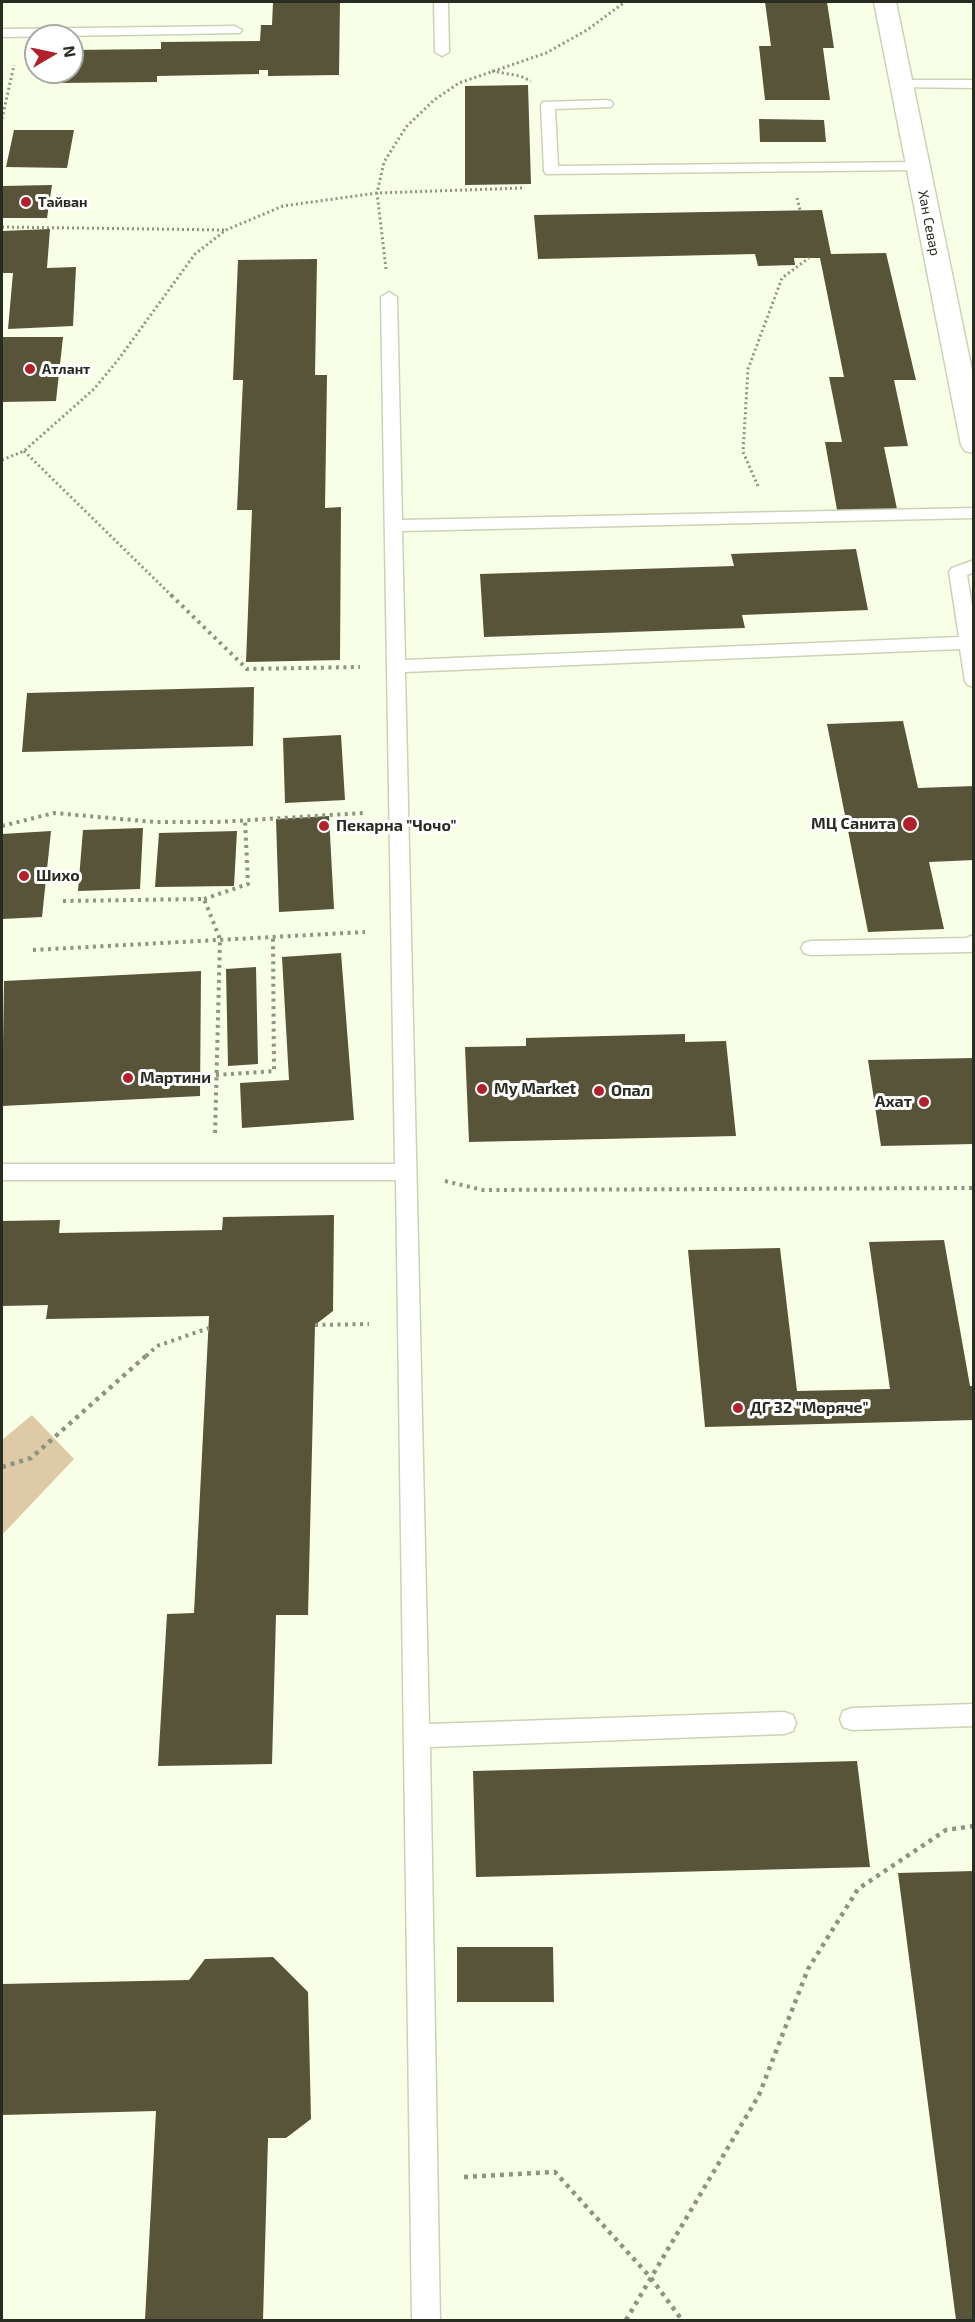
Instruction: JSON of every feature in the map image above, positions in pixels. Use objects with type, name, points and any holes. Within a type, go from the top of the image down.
[{"type":"street","name":"Хан Севар","points":[[885,2],[974,445]]},
{"type":"lane","points":[[441,2],[442,52]]},
{"type":"lane","points":[[2,33],[235,30]]},
{"type":"lane","points":[[901,84],[974,84]]},
{"type":"lane","points":[[606,104],[548,105],[551,171],[918,166]]},
{"type":"lane","points":[[389,297],[426,2320]]},
{"type":"lane","points":[[394,526],[974,513]]},
{"type":"lane","points":[[974,566],[958,572],[974,681]]},
{"type":"lane","points":[[396,666],[968,643]]},
{"type":"lane","points":[[811,948],[970,945],[974,942]]},
{"type":"lane","points":[[2,1172],[406,1172]]},
{"type":"lane","points":[[852,1719],[974,1715]]},
{"type":"lane","points":[[417,1736],[784,1723]]},
{"type":"path","points":[[389,297],[377,193],[384,162],[406,127],[434,100],[459,83],[546,53],[587,30],[625,2]]},
{"type":"path","points":[[2,460],[24,451],[94,389],[118,360],[195,254],[226,231],[283,206],[377,193],[513,190],[537,185],[551,171]]},
{"type":"path","points":[[2,227],[226,231]]},
{"type":"path","points":[[761,518],[757,485],[742,452],[748,369],[782,278],[809,258]]},
{"type":"path","points":[[24,451],[247,669],[396,666]]},
{"type":"path","points":[[2,826],[54,813],[155,822],[245,820],[399,810]]},
{"type":"path","points":[[63,901],[204,899],[248,884],[245,820]]},
{"type":"path","points":[[204,899],[220,939],[214,1172]]},
{"type":"path","points":[[33,950],[401,930]]},
{"type":"path","points":[[216,1075],[274,1071],[273,937]]},
{"type":"path","points":[[406,1172],[483,1190],[974,1188]]},
{"type":"path","points":[[315,1325],[409,1323]]},
{"type":"path","points":[[2,1467],[31,1458],[157,1346],[209,1328]]},
{"type":"path","points":[[626,2320],[759,2095],[808,1969],[858,1889],[946,1830],[974,1826]]},
{"type":"path","points":[[424,2179],[555,2172],[651,2278],[681,2320]]},
{"type":"shaded area","points":[[32,1415],[74,1459],[2,1535],[2,1440]]},
{"type":"building","points":[[273,2],[340,2],[339,75],[268,76],[268,70],[259,70],[259,74],[157,76],[157,82],[84,83],[84,50],[161,49],[161,42],[260,41],[261,25],[272,25]]},
{"type":"building","points":[[765,2],[827,2],[834,48],[823,48],[830,100],[765,100],[759,46],[771,46]]},
{"type":"building","points":[[528,85],[531,184],[465,185],[465,86]]},
{"type":"building","points":[[759,119],[824,120],[826,142],[760,142]]},
{"type":"building","points":[[14,130],[74,130],[67,168],[6,167]]},
{"type":"building","name":"Тайван","points":[[52,185],[47,218],[2,218],[2,186]]},
{"type":"building","points":[[822,210],[831,254],[886,253],[916,380],[894,380],[908,446],[884,447],[897,509],[837,510],[825,442],[842,442],[829,377],[844,377],[820,258],[794,258],[795,265],[758,266],[755,254],[538,259],[534,215]]},
{"type":"building","points":[[50,229],[47,268],[76,267],[73,326],[8,329],[13,273],[2,273],[2,231]]},
{"type":"building","points":[[317,259],[315,375],[327,375],[325,508],[341,507],[340,660],[246,662],[252,510],[237,510],[243,380],[233,380],[238,260]]},
{"type":"building","name":"Атлант","points":[[2,337],[63,337],[56,401],[2,402]]},
{"type":"building","points":[[856,549],[868,610],[742,615],[745,628],[484,637],[480,574],[734,566],[731,554]]},
{"type":"building","points":[[254,687],[253,746],[22,752],[27,693]]},
{"type":"building","name":"МЦ Санита","points":[[903,721],[918,788],[974,786],[974,860],[929,862],[944,929],[868,932],[827,724]]},
{"type":"building","points":[[341,735],[345,800],[285,803],[283,738]]},
{"type":"building","points":[[329,816],[334,909],[279,912],[276,819]]},
{"type":"building","points":[[143,828],[140,889],[78,891],[83,830]]},
{"type":"building","name":"Шихо","points":[[51,831],[42,917],[2,919],[2,834]]},
{"type":"building","points":[[237,831],[234,886],[155,887],[159,833]]},
{"type":"building","points":[[341,953],[354,1120],[242,1128],[240,1083],[289,1080],[282,957]]},
{"type":"building","points":[[256,967],[258,1064],[228,1066],[226,969]]},
{"type":"building","points":[[201,971],[200,1096],[2,1106],[4,981]]},
{"type":"building","name":"Опал","points":[[685,1034],[685,1042],[726,1041],[736,1136],[469,1142],[465,1047],[526,1046],[526,1038]]},
{"type":"building","name":"Ахат","points":[[974,1058],[974,1144],[881,1146],[868,1060]]},
{"type":"building","points":[[334,1215],[333,1311],[315,1325],[308,1615],[276,1615],[272,1764],[158,1766],[167,1614],[194,1613],[209,1316],[46,1319],[48,1305],[2,1306],[2,1221],[60,1220],[59,1233],[222,1230],[223,1217]]},
{"type":"building","points":[[944,1240],[970,1386],[974,1386],[974,1420],[705,1427],[688,1250],[780,1248],[797,1391],[890,1389],[869,1242]]},
{"type":"building","points":[[857,1761],[870,1867],[476,1877],[473,1771]]},
{"type":"building","points":[[974,1871],[974,2320],[956,2320],[898,1873]]},
{"type":"building","points":[[457,1947],[553,1947],[554,2002],[457,2002]]},
{"type":"building","points":[[273,1957],[308,1992],[311,2119],[286,2138],[268,2138],[263,2320],[145,2320],[156,2111],[2,2115],[2,1984],[189,1980],[205,1959]]},
{"type":"place","name":"Тайван","points":[[26,202]]},
{"type":"place","name":"Атлант","points":[[30,369]]},
{"type":"place","name":"МЦ Санита","points":[[910,824]]},
{"type":"place","name":"Пекарна \"Чочо\"","points":[[324,826]]},
{"type":"place","name":"Шихо","points":[[24,876]]},
{"type":"place","name":"Мартини","points":[[128,1078]]},
{"type":"place","name":"My Market","points":[[482,1089]]},
{"type":"place","name":"Опал","points":[[599,1091]]},
{"type":"place","name":"Ахат","points":[[924,1102]]},
{"type":"place","name":"ДГ 32 \"Моряче\"","points":[[738,1408]]}]
